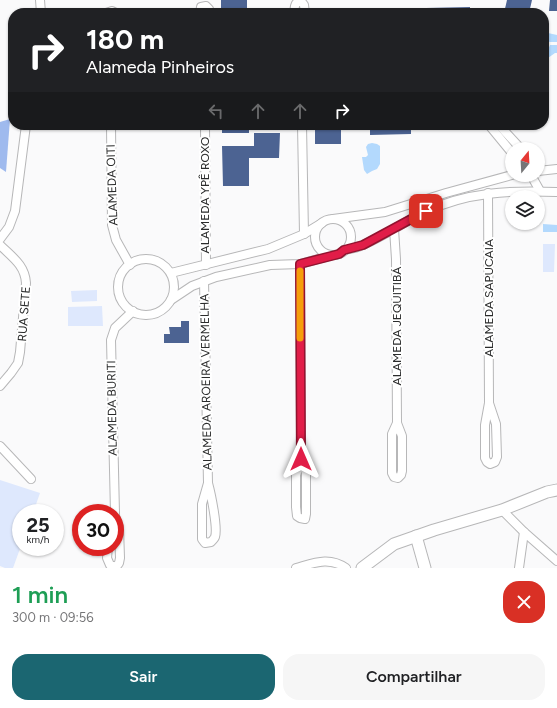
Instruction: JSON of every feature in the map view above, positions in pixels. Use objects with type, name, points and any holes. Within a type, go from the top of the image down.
[{"type":"main road","points":[[362,568],[394,544],[502,510],[547,492],[557,490]]},
{"type":"main road","points":[[416,536],[425,568]]},
{"type":"street","points":[[295,8],[297,2],[301,1],[304,8]]},
{"type":"street","points":[[0,239],[10,227],[15,211],[25,130]]},
{"type":"street","name":"ALAMEDA OITI","points":[[110,130],[112,225],[116,240],[130,265]]},
{"type":"street","name":"ALAMEDA YPÊ ROXO","points":[[205,130],[206,265]]},
{"type":"street","points":[[302,130],[304,234]]},
{"type":"street","points":[[493,130],[505,144]]},
{"type":"street","points":[[504,130],[515,142]]},
{"type":"street","points":[[545,168],[557,169]]},
{"type":"street","points":[[171,274],[268,250],[333,219],[385,212],[505,177]]},
{"type":"street","points":[[545,192],[557,192]]},
{"type":"street","points":[[344,250],[363,245],[426,211],[488,193],[505,193]]},
{"type":"street","name":"ALAMEDA SAPUCAIA","points":[[488,193],[489,403],[485,425],[485,458],[490,464],[495,462],[497,457],[496,424],[489,403]]},
{"type":"street","points":[[172,300],[174,282],[171,274],[165,266],[157,261],[148,259],[138,260],[123,271],[119,280],[118,289],[121,298],[126,306],[133,311],[141,315],[150,315],[162,310],[172,300],[192,286],[204,281],[226,274],[270,265],[300,264],[339,254],[348,246],[350,234],[348,228],[344,224],[339,220],[333,219]]},
{"type":"street","points":[[322,223],[316,232],[316,243],[323,252],[334,255]]},
{"type":"street","name":"ALAMEDA JEQUITIBÁ","points":[[394,229],[396,259],[397,423],[402,436],[402,475],[398,478],[394,477],[392,472],[392,434],[397,423]]},
{"type":"street","name":"RUA SETE","points":[[0,245],[22,266],[26,276],[18,363],[0,386]]},
{"type":"street","points":[[300,264],[301,459],[296,475],[296,507],[297,516],[304,519],[306,514],[306,473],[301,459]]},
{"type":"street","name":"ALAMEDA AROEIRA VERMELHA","points":[[204,281],[208,483],[212,497],[215,531],[215,538],[211,542],[205,543],[202,538],[202,504],[208,483]]},
{"type":"street","name":"ALAMEDA BURITI","points":[[115,504],[111,340],[115,328],[133,311]]},
{"type":"street","points":[[0,446],[31,479]]},
{"type":"street","points":[[502,510],[557,561]]},
{"type":"street","points":[[519,568],[524,532]]},
{"type":"street","points":[[107,556],[110,565],[116,567],[119,563],[120,556]]},
{"type":"street","points":[[296,568],[317,562],[332,561],[346,568]]},
{"type":"shaded area","points":[[549,33],[557,35],[557,42],[550,42]]},
{"type":"shaded area","points":[[550,45],[557,45],[557,53],[549,57]]},
{"type":"shaded area","points":[[8,120],[9,130],[6,172],[0,168],[0,122]]},
{"type":"shaded area","points":[[372,143],[380,146],[380,164],[377,169],[367,174],[364,170],[362,157],[366,157],[368,155],[366,147],[368,144]]},
{"type":"shaded area","points":[[545,224],[557,225],[557,232],[543,232],[543,230],[545,230]]},
{"type":"shaded area","points":[[543,244],[555,244],[554,272],[543,272]]},
{"type":"shaded area","points":[[97,290],[97,301],[72,302],[71,291]]},
{"type":"shaded area","points":[[102,306],[103,326],[68,326],[68,307]]},
{"type":"shaded area","points":[[0,480],[40,493],[36,504],[12,504],[12,556],[17,556],[13,568],[5,568],[0,566]]},
{"type":"building","points":[[221,0],[247,0],[247,8],[221,8]]},
{"type":"building","points":[[507,0],[532,0],[530,8],[505,8]]},
{"type":"building","points":[[550,0],[557,0],[557,11],[549,11]]},
{"type":"building","points":[[470,7],[470,8],[426,8]]},
{"type":"building","points":[[222,130],[249,130],[249,133],[222,133]]},
{"type":"building","points":[[315,130],[341,130],[341,144],[315,144]]},
{"type":"building","points":[[370,130],[411,130],[411,134],[370,135]]},
{"type":"building","points":[[254,133],[280,133],[279,158],[249,158],[249,186],[223,186],[222,146],[254,146]]},
{"type":"building","points":[[181,321],[189,321],[189,343],[164,343],[164,334],[170,334],[169,327],[181,327]]},
{"type":"slow traffic","points":[[300,271],[300,338]]},
{"type":"route","points":[[301,459],[300,264],[339,254],[344,250],[363,245],[426,211]]}]
